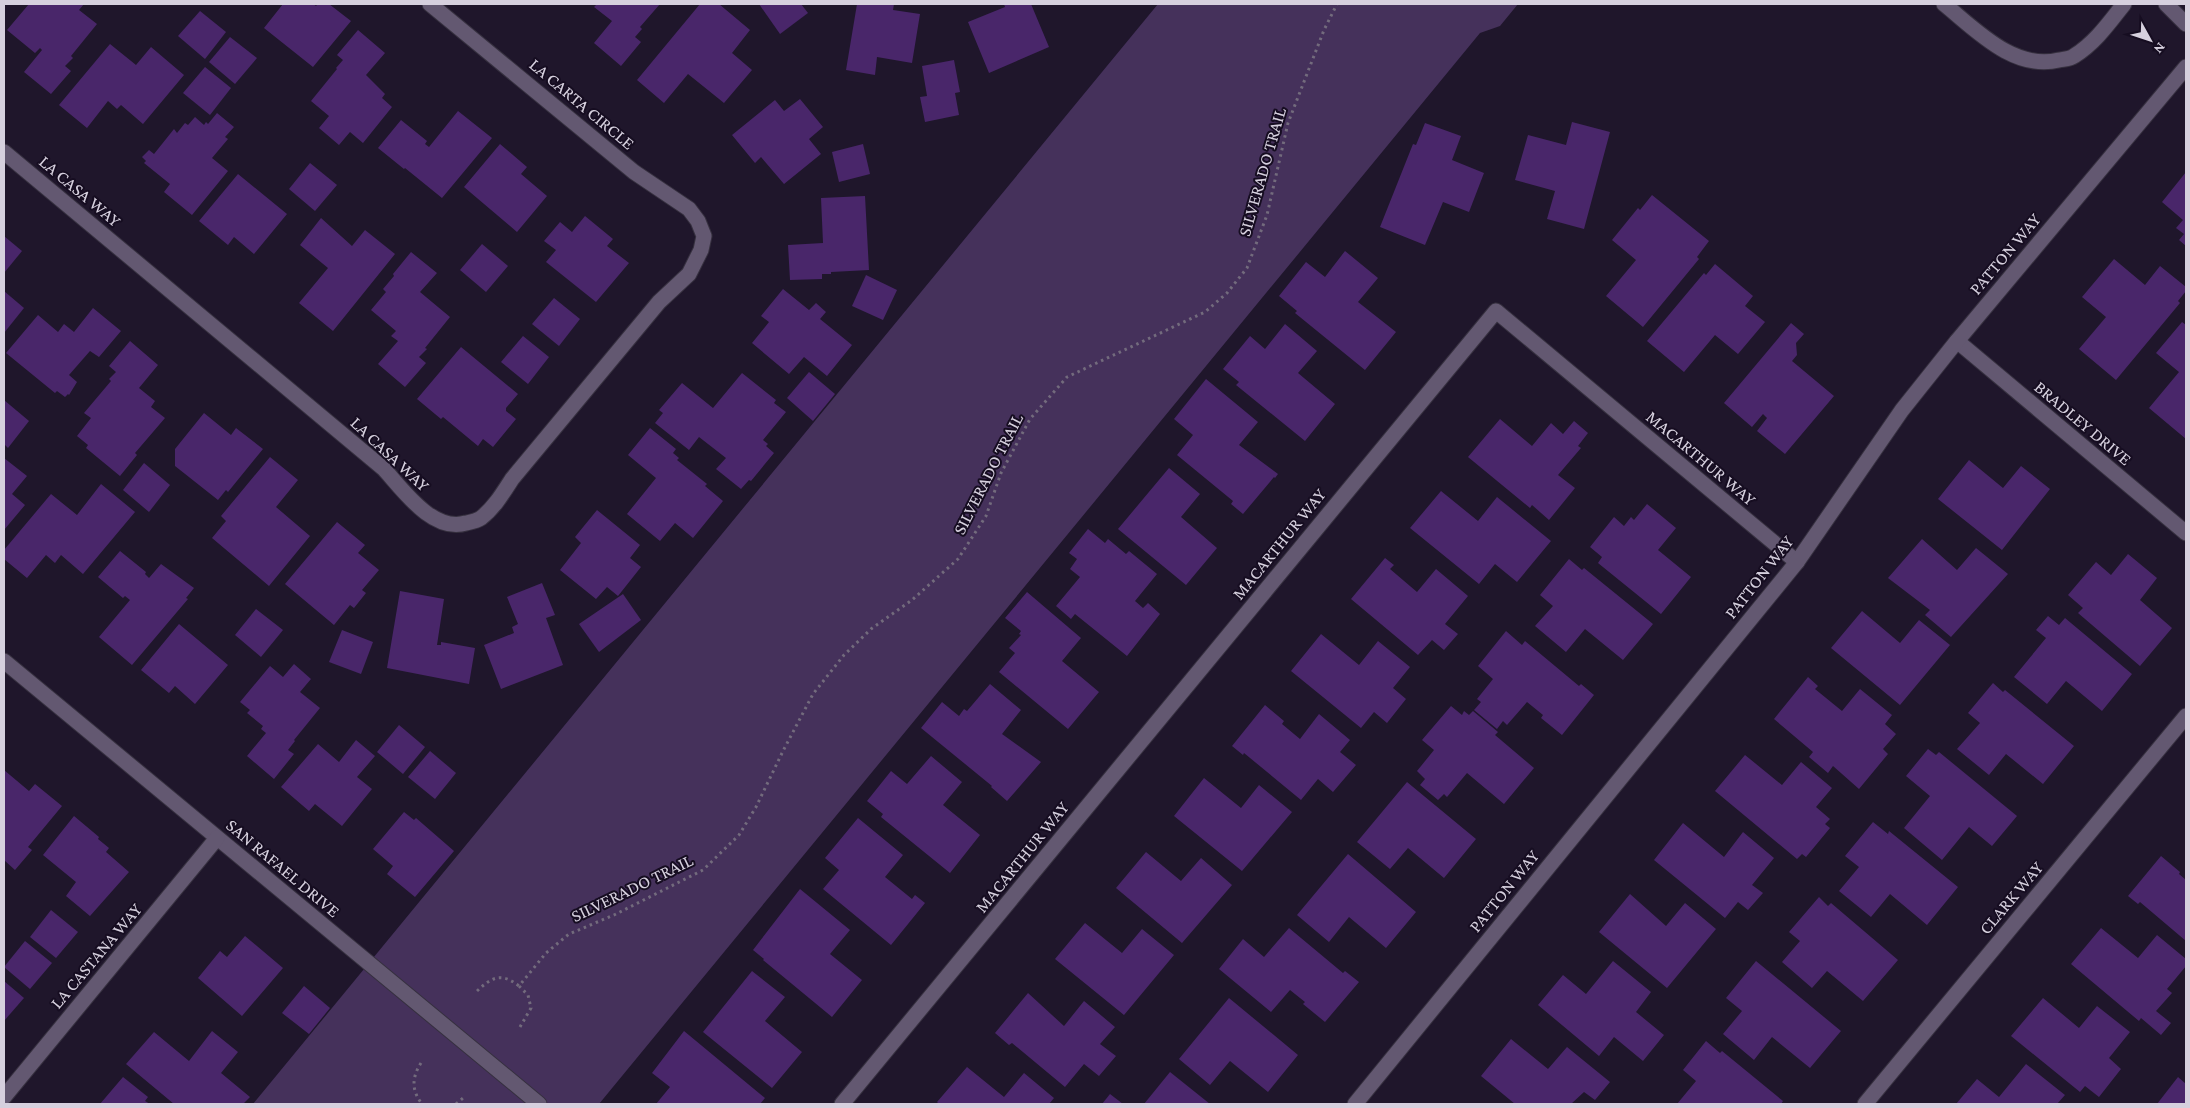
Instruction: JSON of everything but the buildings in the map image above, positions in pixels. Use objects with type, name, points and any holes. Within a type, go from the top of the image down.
[{"type":"street","name":"LA CARTA CIRCLE","points":[[430,4],[634,172],[689,209],[698,221],[704,236]]},
{"type":"street","points":[[1944,4],[1996,45],[2025,61],[2048,63],[2072,57],[2094,40],[2124,4]]},
{"type":"street","points":[[2166,4],[2186,24]]},
{"type":"street","name":"PATTON WAY","points":[[1354,1104],[1797,562],[1902,410],[1956,341],[2186,67]]},
{"type":"street","name":"LA CASA WAY","points":[[4,152],[384,469],[416,505],[441,522],[458,526],[479,520],[496,504],[512,479],[659,302],[689,274],[701,250],[704,236]]},
{"type":"street","name":"MACARTHUR WAY","points":[[842,1104],[1496,311],[1797,562]]},
{"type":"street","name":"BRADLEY DRIVE","points":[[1956,341],[2186,533]]},
{"type":"street","name":"SAN RAFAEL DRIVE","points":[[4,661],[539,1104]]},
{"type":"street","name":"CLARK WAY","points":[[1865,1104],[2186,716]]},
{"type":"street","name":"LA CASTANA WAY","points":[[4,1097],[217,838]]},
{"type":"path","name":"SILVERADO TRAIL","points":[[519,986],[546,953],[569,934],[614,915],[702,870],[739,835],[756,806],[813,694],[844,655],[871,629],[912,600],[958,559],[986,516],[1001,473],[1030,419],[1067,377],[1205,312],[1227,293],[1247,268],[1267,215],[1288,123],[1324,30],[1337,4]]},
{"type":"path","points":[[477,991],[489,980],[500,977],[509,978],[519,986],[528,995],[531,1008],[520,1027]]},
{"type":"path","points":[[422,1063],[414,1075],[415,1089],[422,1104]]},
{"type":"path","points":[[456,1104],[463,1098]]},
{"type":"shaded area","points":[[1158,4],[1518,4],[1500,26],[1480,33],[599,1104],[253,1104]]}]
